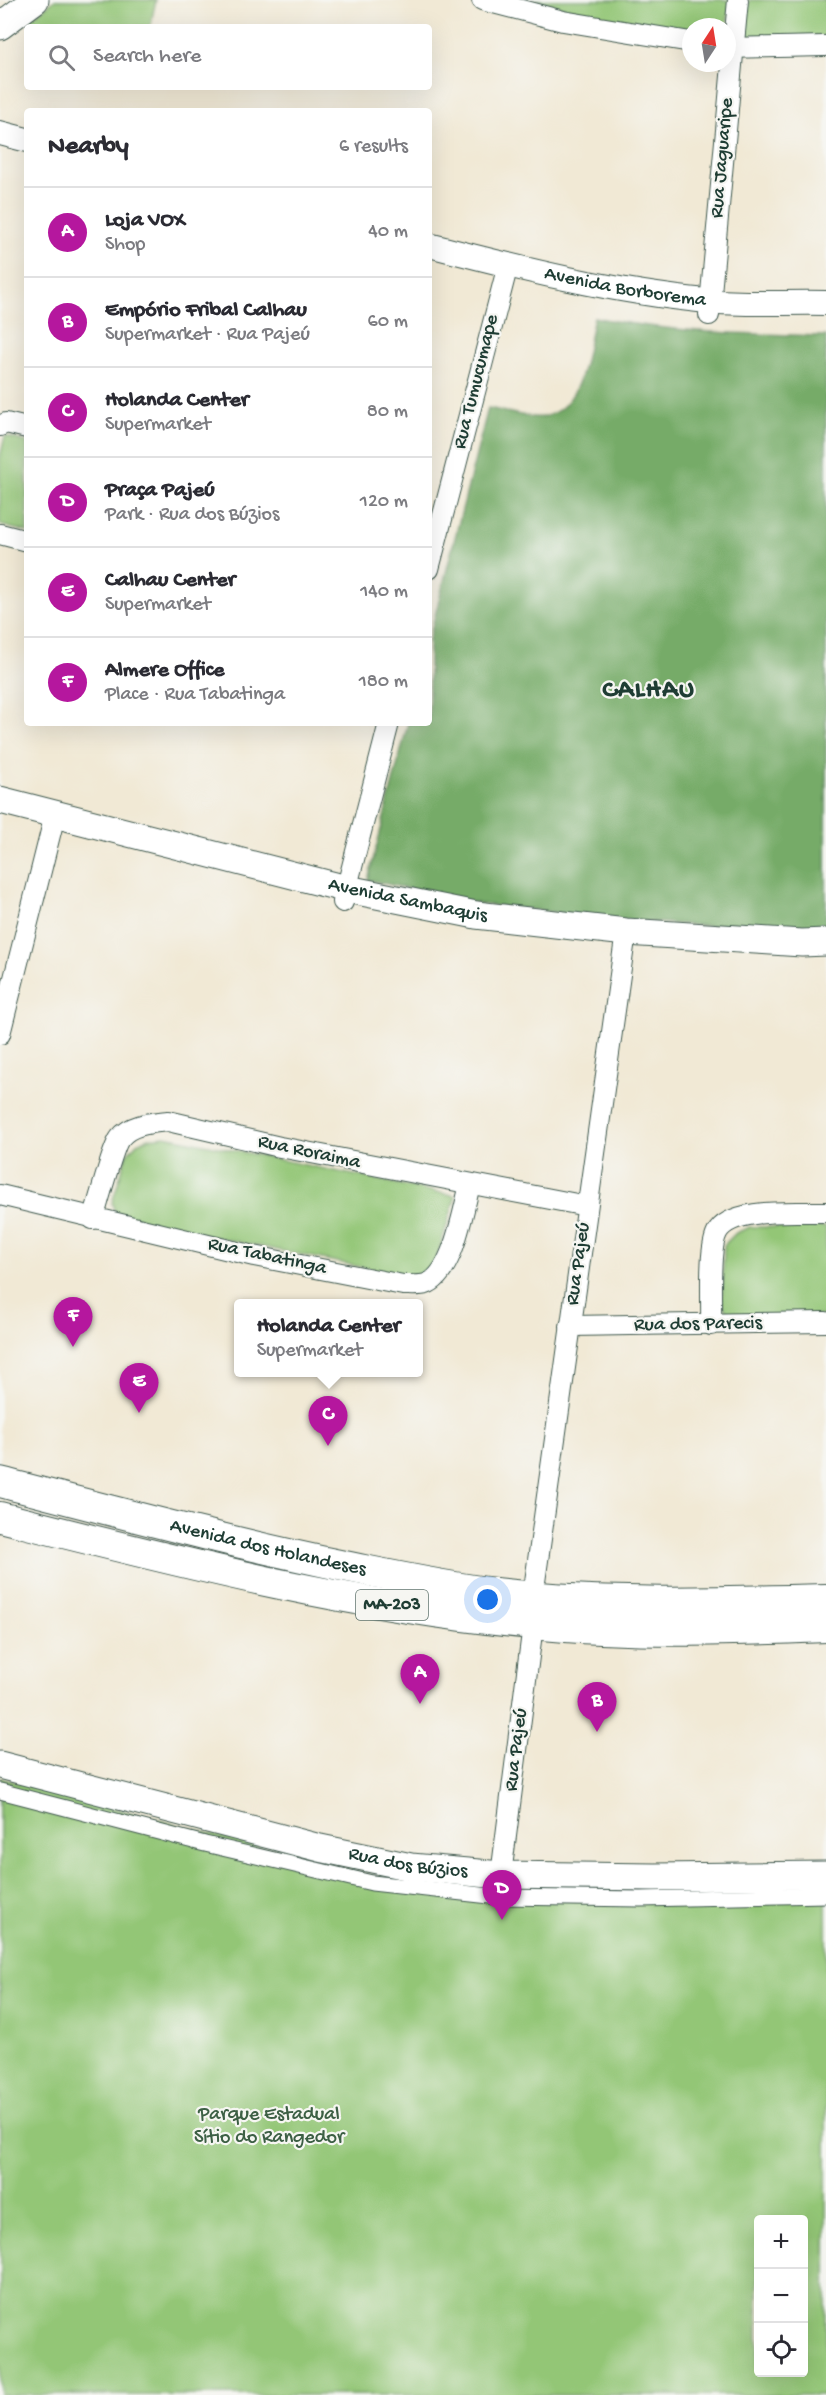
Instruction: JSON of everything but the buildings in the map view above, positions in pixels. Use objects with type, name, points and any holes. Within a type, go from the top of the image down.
[{"type":"main road","points":[[0,26],[35,0]]},
{"type":"main road","name":"Avenida Sambaquis","points":[[0,800],[54,822]]},
{"type":"main road","name":"Avenida Sambaquis","points":[[0,815],[54,822],[469,926],[826,957]]},
{"type":"main road","name":"Avenida Sambaquis","points":[[624,938],[826,942]]},
{"type":"main road","name":"Avenida dos Holandeses","points":[[0,1482],[271,1551],[495,1593],[533,1610],[611,1630],[826,1627]]},
{"type":"main road","name":"Avenida dos Holandeses","points":[[0,1517],[274,1582],[369,1602],[533,1610],[826,1599]]},
{"type":"main road","name":"Rua dos Búzios","points":[[0,1764],[368,1859],[447,1871],[501,1875],[654,1878],[826,1875]]},
{"type":"street","points":[[482,0],[563,21],[682,41]]},
{"type":"street","name":"Rua Jaguaripe","points":[[735,18],[738,0]]},
{"type":"street","points":[[736,48],[826,46]]},
{"type":"street","name":"Rua Jaguaripe","points":[[709,309],[728,72]]},
{"type":"street","points":[[0,133],[24,139]]},
{"type":"street","points":[[0,150],[24,156]]},
{"type":"street","name":"Avenida Borborema","points":[[432,246],[506,272],[633,306],[826,316]]},
{"type":"street","name":"Avenida Borborema","points":[[432,260],[506,272]]},
{"type":"street","name":"Rua Tumucumape","points":[[434,533],[506,272]]},
{"type":"street","name":"Avenida Borborema","points":[[709,309],[826,303]]},
{"type":"street","points":[[0,426],[6,423],[24,427]]},
{"type":"street","points":[[0,534],[24,540]]},
{"type":"street","points":[[345,896],[388,726]]},
{"type":"street","points":[[0,1034],[54,822]]},
{"type":"street","name":"Rua Pajeú","points":[[501,1875],[570,1326],[624,938]]},
{"type":"street","name":"Rua Roraima","points":[[93,1219],[119,1139],[132,1128],[168,1121],[280,1147],[587,1206]]},
{"type":"street","name":"Rua Tabatinga","points":[[0,1195],[254,1256],[403,1285],[426,1284],[444,1269],[450,1257],[470,1185]]},
{"type":"street","points":[[711,1325],[713,1252],[716,1233],[725,1222],[741,1215],[826,1212]]},
{"type":"street","name":"Rua dos Parecis","points":[[570,1326],[826,1322]]},
{"type":"street","points":[[0,1791],[205,1844],[372,1883],[499,1897],[640,1899],[826,1895]]},
{"type":"green space","points":[[55,0],[156,0],[151,24],[31,24],[31,18]]},
{"type":"green space","points":[[533,0],[730,0],[728,18],[682,18],[682,31],[603,18]]},
{"type":"green space","points":[[749,0],[826,0],[826,36],[745,40]]},
{"type":"green space","points":[[594,317],[680,330],[826,336],[826,930],[786,931],[632,921],[480,904],[368,880],[407,726],[432,726],[432,627],[488,408],[537,417],[556,412],[567,403],[575,391],[585,361]]},
{"type":"green space","points":[[5,436],[24,441],[24,531],[0,525],[0,457]]},
{"type":"green space","points":[[165,1136],[456,1196],[434,1267],[424,1276],[405,1276],[116,1217],[112,1203],[127,1154],[137,1143],[149,1138]]},
{"type":"green space","points":[[750,1227],[826,1227],[826,1316],[738,1317],[727,1312],[722,1303],[724,1245],[736,1233]]},
{"type":"green space","name":"Parque Estadual Sítio do Rangedor","points":[[0,1778],[378,1878],[500,1888],[826,1887],[826,2395],[0,2395]]},
{"type":"place","name":"Almere Office","points":[[73,1347]]},
{"type":"place","name":"Calhau Center","points":[[139,1413]]},
{"type":"place","name":"Holanda Center","points":[[328,1446]]},
{"type":"place","name":"Loja VOX","points":[[420,1704]]},
{"type":"place","name":"Empório Fribal Calhau","points":[[597,1732]]},
{"type":"place","name":"Praça Pajeú","points":[[502,1920]]},
{"type":"district","name":"CALHAU","points":[[649,691]]}]
